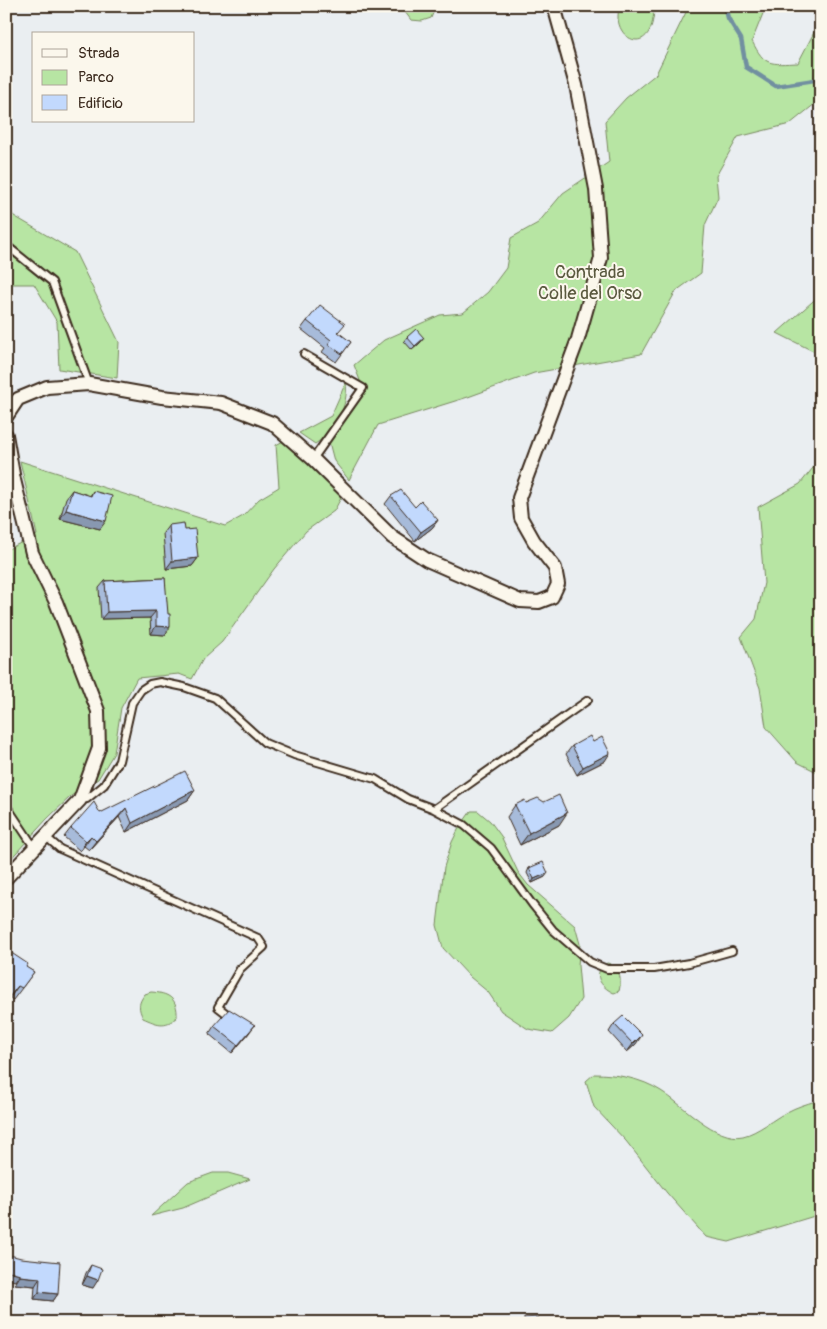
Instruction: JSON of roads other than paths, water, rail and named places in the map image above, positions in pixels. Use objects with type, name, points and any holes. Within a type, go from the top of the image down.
[{"type":"street","points":[[6,417],[18,399],[47,387],[89,384],[162,397],[221,403],[272,423],[313,459],[392,537],[427,560],[520,601],[539,602],[552,597],[558,584],[555,568],[534,541],[521,518],[519,498],[578,339],[600,258],[596,188],[576,85],[554,6]]},
{"type":"street","points":[[6,435],[10,481],[32,552],[56,602],[98,711],[100,748],[80,800],[6,878]]},
{"type":"lane","points":[[6,245],[52,282],[89,384]]},
{"type":"lane","points":[[304,354],[363,388],[313,459]]},
{"type":"lane","points":[[80,800],[87,800],[104,785],[118,761],[132,703],[141,690],[150,684],[160,682],[184,687],[215,698],[265,743],[294,755],[374,779],[408,799],[434,809],[464,825],[491,848],[553,930],[590,962],[607,969],[654,969],[689,963],[732,951]]},
{"type":"lane","points":[[434,809],[588,700]]},
{"type":"lane","points":[[6,805],[34,847]]},
{"type":"lane","points":[[45,836],[60,849],[258,938],[264,947],[240,969],[218,1007],[237,1020]]},
{"type":"waterway","points":[[725,6],[728,18],[741,39],[746,67],[776,86],[821,79]]},
{"type":"park label","name":"Contrada Colle del Orso","points":[[590,282]]}]
